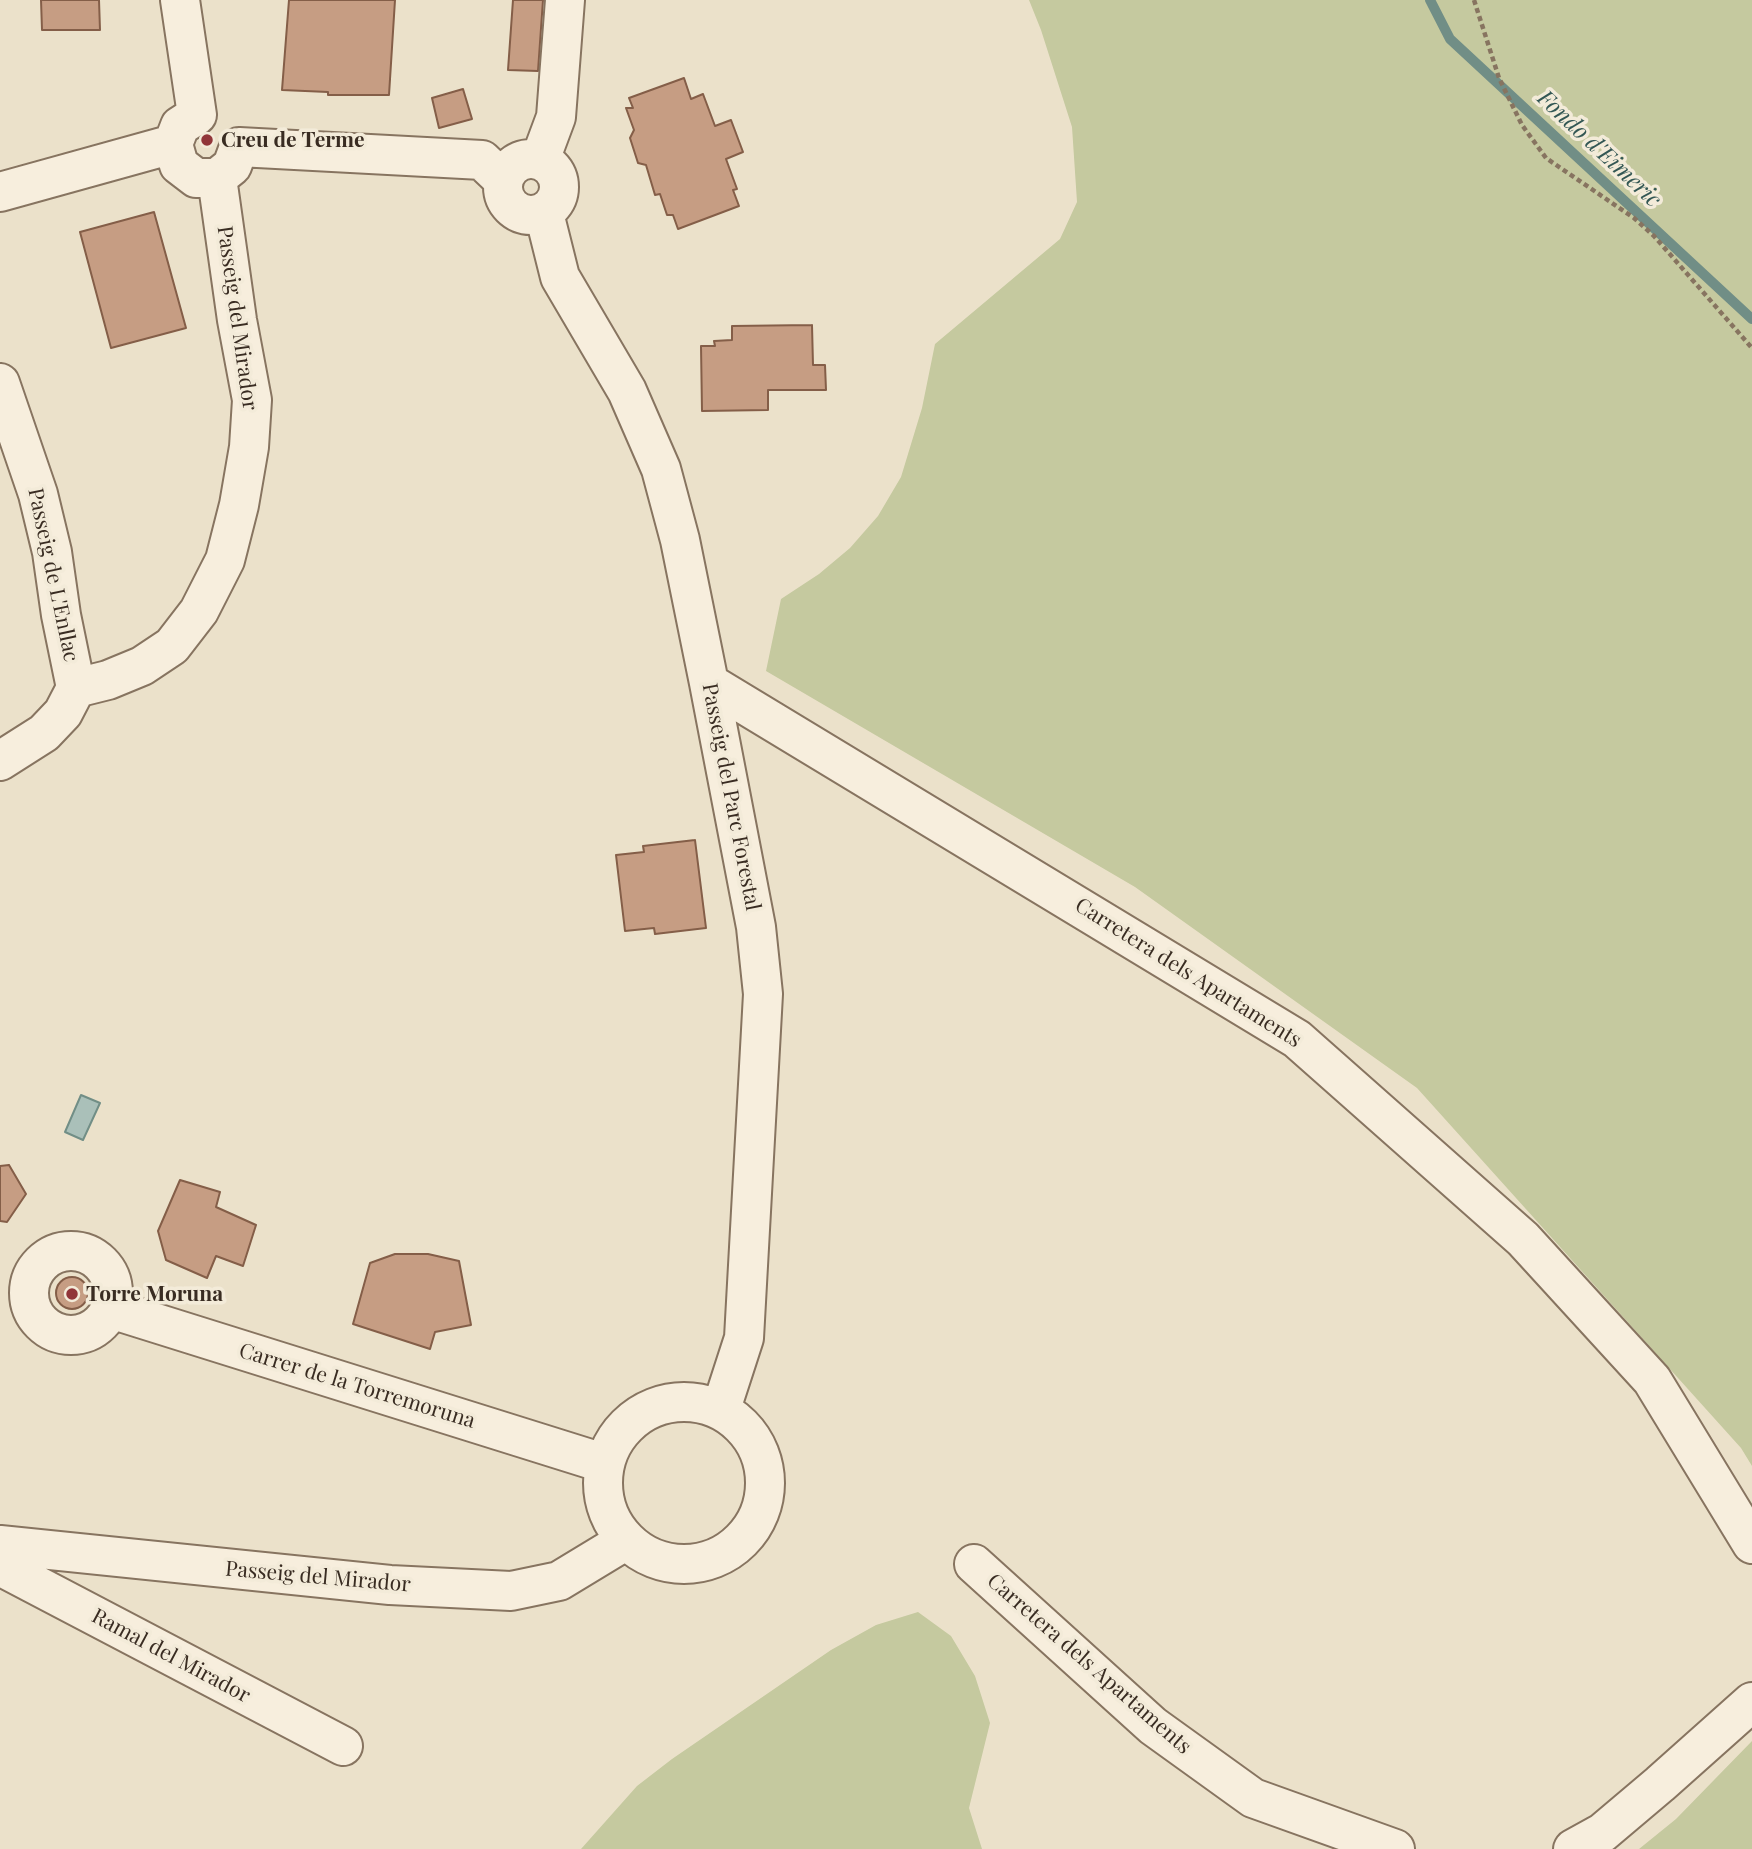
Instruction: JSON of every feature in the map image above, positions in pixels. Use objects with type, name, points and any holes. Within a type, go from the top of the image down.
[{"type":"street","points":[[180,0],[197,115],[180,126],[173,144],[179,165],[196,178],[217,178],[233,166],[239,147],[482,160],[503,180]]},
{"type":"street","points":[[540,160],[556,117],[565,0]]},
{"type":"street","points":[[0,192],[173,144]]},
{"type":"street","points":[[521,160],[540,160],[555,172],[558,181],[557,199],[544,213],[527,216],[510,208],[502,191],[503,180],[512,165],[521,160]]},
{"type":"street","name":"Passeig del Mirador","points":[[76,688],[108,680],[142,666],[172,646],[200,611],[225,560],[245,470],[252,400],[237,320],[217,178]]},
{"type":"street","name":"Passeig del Parc Forestal","points":[[544,213],[560,277],[627,391],[661,469],[680,540],[756,927],[763,994],[744,1338],[722,1409]]},
{"type":"street","name":"Passeig de L'Enllac","points":[[0,383],[8,400],[44,517],[76,688]]},
{"type":"street","name":"Carretera dels Apartaments","points":[[709,683],[1297,1039],[1523,1239],[1643,1370],[1652,1380],[1752,1544]]},
{"type":"street","points":[[0,761],[44,733],[63,713],[76,688]]},
{"type":"street","name":"Carrer de la Torremoruna","points":[[111,1309],[603,1463]]},
{"type":"street","points":[[686,1400],[722,1409],[749,1432],[764,1464],[765,1499],[750,1532],[724,1555],[690,1565],[655,1560],[625,1541],[604,1504],[603,1463],[620,1430],[649,1407],[686,1400]]},
{"type":"street","name":"Passeig del Mirador","points":[[0,1545],[390,1585],[512,1591],[559,1581],[625,1541]]},
{"type":"street","name":"Carretera dels Apartaments","points":[[974,1564],[1153,1726],[1254,1798],[1395,1849]]},
{"type":"street","name":"Ramal del Mirador","points":[[0,1566],[343,1746]]},
{"type":"street","points":[[1573,1849],[1602,1833],[1752,1702]]},
{"type":"path","points":[[1474,0],[1499,78],[1522,125],[1546,158],[1634,218],[1654,236],[1752,348]]},
{"type":"green space","points":[[1029,0],[1752,0],[1752,1466],[1741,1448],[1417,1088],[1135,887],[766,671],[781,599],[819,574],[850,548],[878,516],[901,477],[922,408],[935,344],[1060,239],[1077,202],[1072,127]]},
{"type":"green space","points":[[918,1612],[951,1636],[975,1676],[990,1723],[969,1808],[982,1849],[581,1849],[637,1786],[672,1759],[831,1650],[876,1625]]},
{"type":"green space","points":[[1752,1741],[1752,1849],[1639,1849],[1676,1819]]},
{"type":"water","points":[[81,1095],[100,1103],[83,1140],[65,1132]]},
{"type":"building","points":[[41,0],[99,0],[100,30],[42,30]]},
{"type":"building","points":[[289,0],[395,0],[389,95],[328,95],[328,92],[282,90]]},
{"type":"building","points":[[513,0],[543,0],[538,71],[508,70]]},
{"type":"building","points":[[684,78],[691,99],[703,94],[715,126],[731,120],[743,152],[726,159],[737,189],[733,190],[739,206],[678,229],[673,215],[667,215],[660,194],[655,195],[646,165],[638,163],[630,138],[634,130],[626,108],[633,108],[629,98]]},
{"type":"building","points":[[463,89],[472,119],[439,128],[432,98]]},
{"type":"building","points":[[154,212],[186,328],[111,348],[80,232]]},
{"type":"building","points":[[812,325],[813,365],[825,365],[826,390],[768,390],[768,410],[702,411],[701,346],[715,346],[714,341],[732,340],[732,326]]},
{"type":"building","points":[[695,840],[706,928],[655,934],[654,928],[625,931],[616,855],[644,852],[643,846]]},
{"type":"building","points":[[9,1165],[26,1194],[7,1222],[0,1221],[0,1166]]},
{"type":"building","points":[[180,1180],[220,1192],[216,1207],[256,1225],[243,1266],[216,1256],[207,1278],[166,1260],[158,1231]]},
{"type":"building","points":[[395,1254],[428,1254],[459,1261],[471,1325],[435,1332],[430,1349],[353,1324],[370,1263]]},
{"type":"building","name":"Torre Moruna","points":[[72,1277],[83,1282],[88,1293],[83,1304],[72,1309],[61,1304],[56,1293],[61,1282]]},
{"type":"waterway","name":"Fondo d'Eimeric","points":[[1430,0],[1450,39],[1752,319]]},
{"type":"place","name":"Creu de Terme","points":[[207,140]]},
{"type":"place","name":"Torre Moruna","points":[[72,1294]]}]
